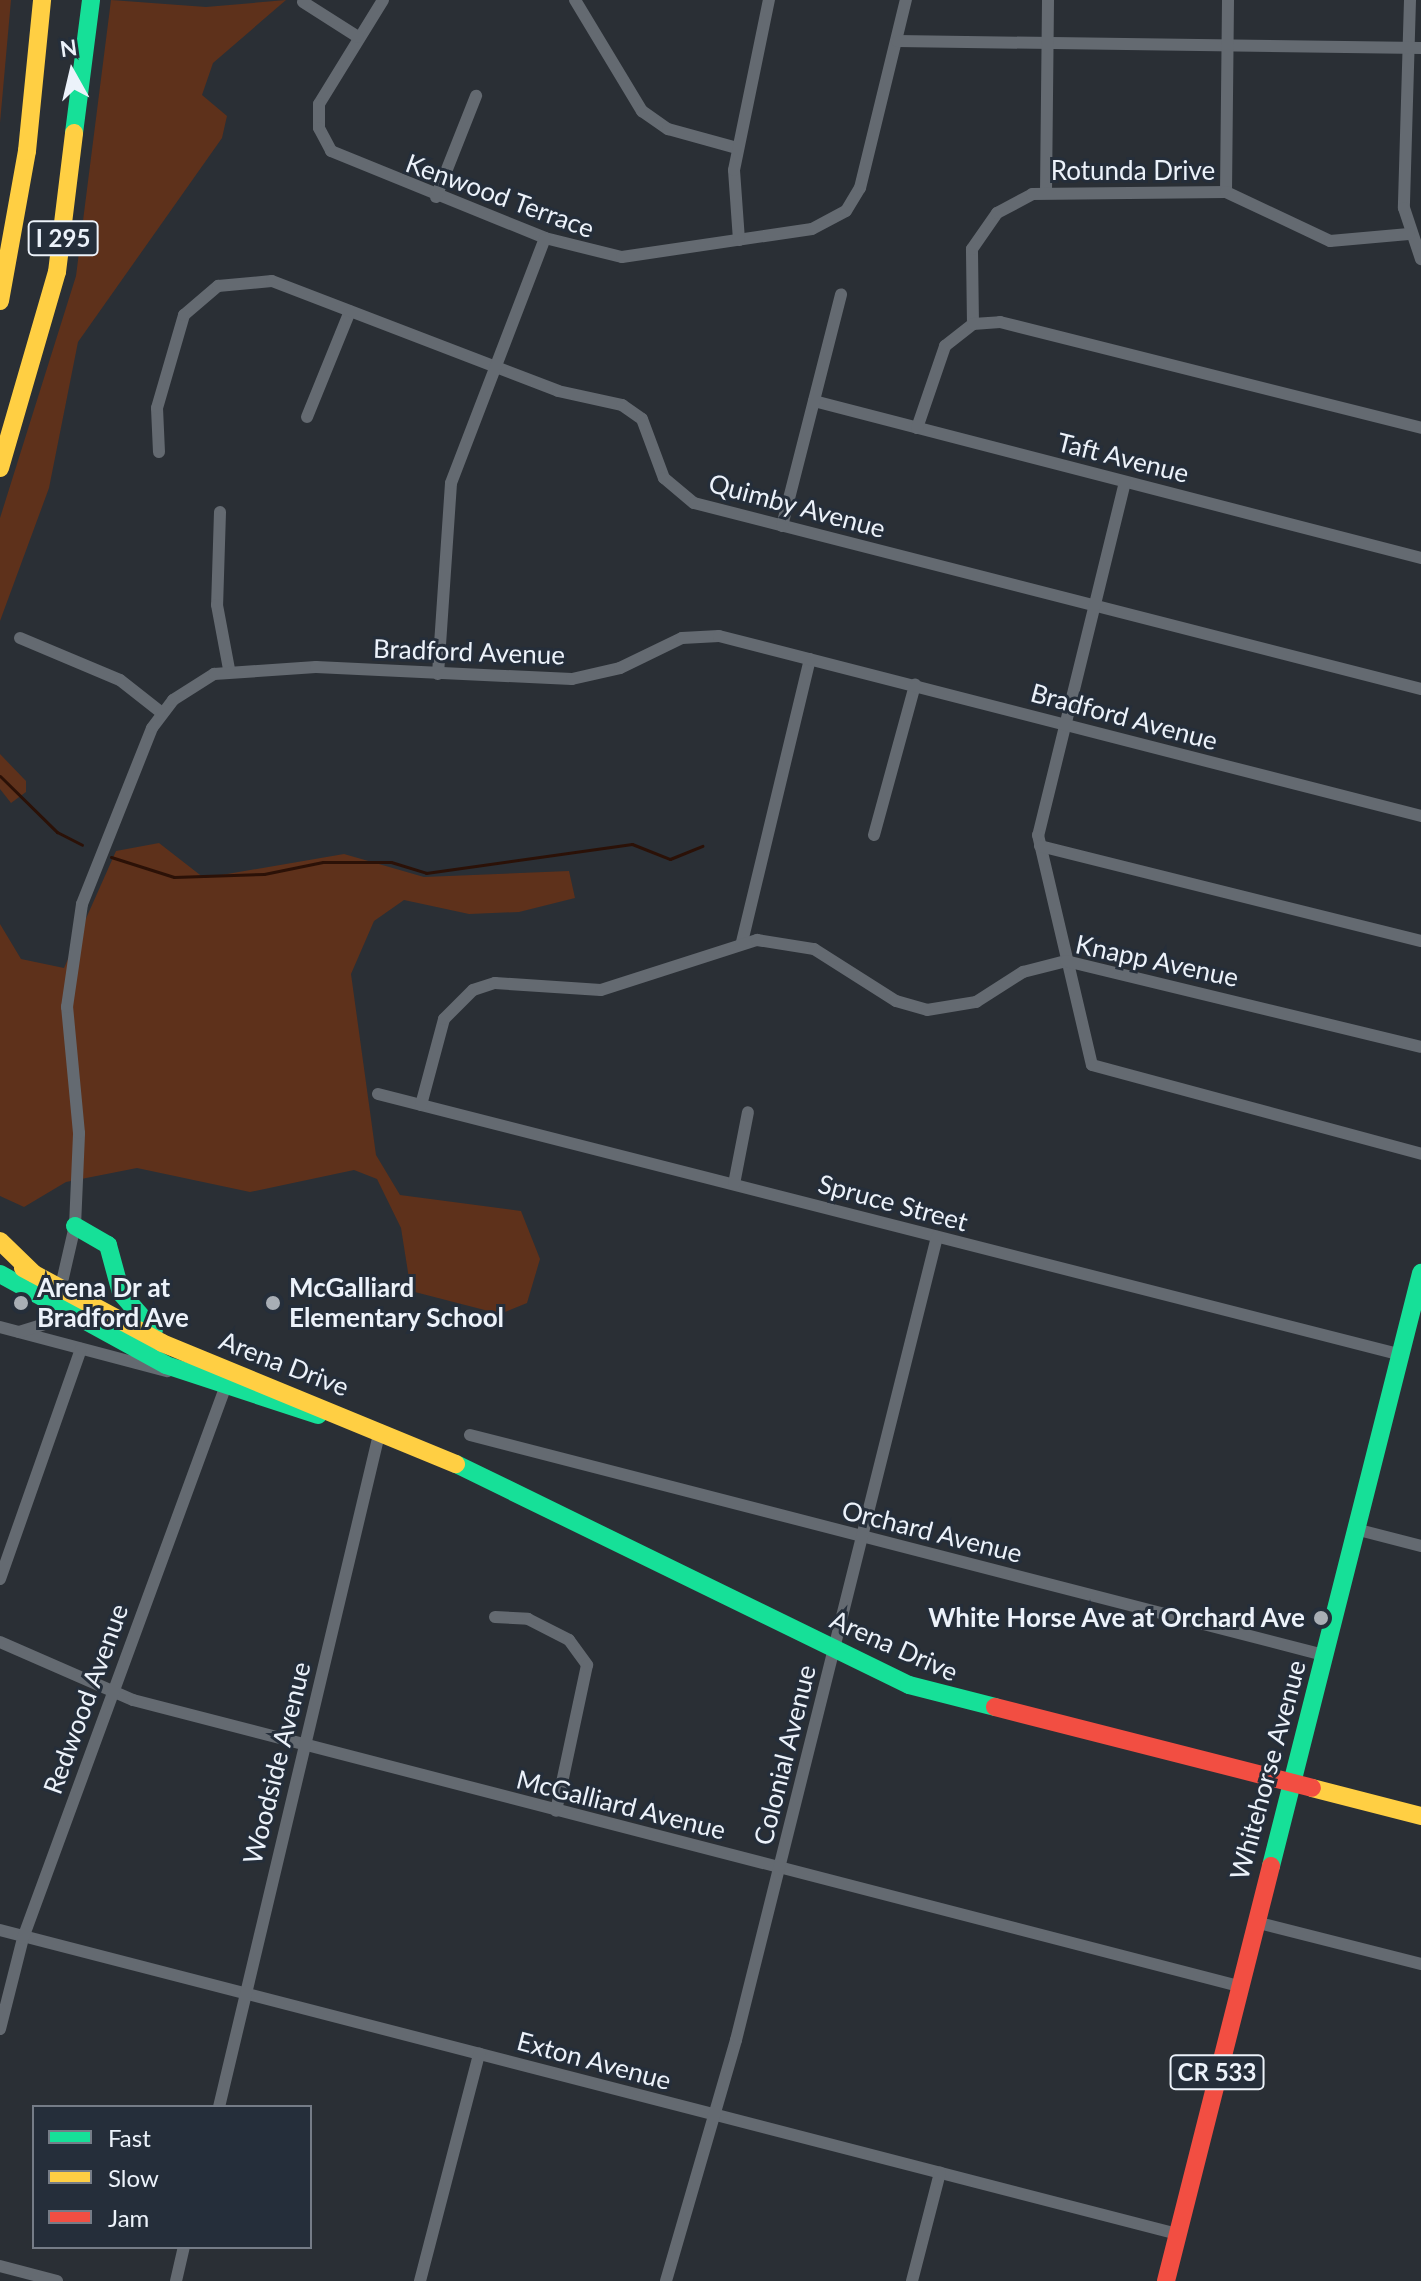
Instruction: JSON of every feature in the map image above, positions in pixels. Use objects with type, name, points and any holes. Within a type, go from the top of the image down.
[{"type":"main road","name":"I 295","points":[[0,301],[25,164],[42,0]]},
{"type":"main road","name":"I 295","points":[[0,468],[60,257],[91,0]]},
{"type":"main road","points":[[75,1226],[102,1237],[130,1308],[182,1351]]},
{"type":"main road","points":[[0,1241],[33,1273]]},
{"type":"main road","name":"Arena Drive","points":[[0,1255],[182,1351],[380,1430],[835,1649],[946,1698],[1290,1788],[1421,1816]]},
{"type":"main road","name":"Whitehorse Avenue","points":[[1166,2281],[1398,1354],[1415,1314],[1421,1273]]},
{"type":"main road","name":"Arena Drive","points":[[0,1274],[56,1308],[205,1381],[380,1430]]},
{"type":"street","name":"Kenwood Terrace","points":[[383,0],[319,104],[324,140],[342,160],[545,238],[622,257],[812,229],[846,211],[860,188],[906,0]]},
{"type":"street","points":[[575,0],[642,111],[668,129],[737,148]]},
{"type":"street","points":[[739,240],[737,148],[769,0]]},
{"type":"street","points":[[1046,192],[1048,0]]},
{"type":"street","points":[[1226,192],[1228,0]]},
{"type":"street","points":[[1410,0],[1415,48],[1409,234],[1421,259]]},
{"type":"street","points":[[303,2],[358,37]]},
{"type":"street","points":[[897,41],[1415,48]]},
{"type":"street","points":[[436,197],[476,96]]},
{"type":"street","name":"Rotunda Drive","points":[[973,324],[967,282],[978,237],[1011,203],[1046,192],[1226,192],[1330,241],[1409,234]]},
{"type":"street","points":[[438,674],[451,483],[545,238]]},
{"type":"street","name":"Quimby Avenue","points":[[159,452],[157,408],[177,331],[204,294],[258,279],[558,391],[622,405],[642,419],[664,478],[683,497],[782,526],[1421,689]]},
{"type":"street","points":[[782,526],[841,294]]},
{"type":"street","points":[[307,417],[350,311]]},
{"type":"street","points":[[917,428],[937,356],[973,324],[1009,324],[1421,428]]},
{"type":"street","name":"Taft Avenue","points":[[814,401],[1421,558]]},
{"type":"street","points":[[1125,482],[1065,724],[1040,846],[1092,1065],[1116,1077],[1421,1154]]},
{"type":"street","points":[[220,512],[217,605],[229,669]]},
{"type":"street","name":"Bradford Avenue","points":[[19,1332],[45,1324],[56,1308],[64,1291],[75,1226],[79,1133],[67,1007],[75,933],[89,878],[162,713],[197,681],[229,669],[572,679],[620,668],[698,634],[915,685],[1421,816]]},
{"type":"street","points":[[20,638],[120,680],[162,713]]},
{"type":"street","points":[[742,942],[810,659]]},
{"type":"street","points":[[874,835],[915,685]]},
{"type":"street","points":[[1040,846],[1421,941]]},
{"type":"street","name":"Knapp Avenue","points":[[421,1105],[444,1019],[473,990],[495,983],[601,990],[742,942],[814,949],[896,1001],[927,1010],[976,1002],[1023,972],[1066,961],[1421,1047]]},
{"type":"street","name":"Spruce Street","points":[[378,1094],[1398,1354]]},
{"type":"street","points":[[734,1184],[748,1112]]},
{"type":"street","name":"Colonial Avenue","points":[[666,2281],[779,1867],[937,1237]]},
{"type":"street","points":[[0,1327],[205,1381]]},
{"type":"street","points":[[0,1579],[81,1349]]},
{"type":"street","name":"Redwood Avenue","points":[[0,2029],[23,1938],[225,1388]]},
{"type":"street","name":"Woodside Avenue","points":[[219,2105],[380,1430]]},
{"type":"street","name":"Orchard Avenue","points":[[470,1435],[528,1456],[863,1537],[1324,1655]]},
{"type":"street","points":[[1355,1529],[1421,1546]]},
{"type":"street","points":[[495,1617],[542,1626],[577,1646],[587,1665],[556,1811]]},
{"type":"street","name":"McGalliard Avenue","points":[[0,1642],[112,1689],[305,1746],[1239,1986]]},
{"type":"street","points":[[1255,1922],[1421,1964]]},
{"type":"street","name":"Exton Avenue","points":[[0,1930],[1177,2234]]},
{"type":"street","points":[[420,2281],[479,2054]]},
{"type":"street","points":[[912,2281],[940,2173]]},
{"type":"street","points":[[176,2281],[184,2249]]},
{"type":"street","points":[[0,2266],[57,2281]]},
{"type":"shaded area","points":[[0,0],[11,0],[0,123]]},
{"type":"shaded area","points":[[111,0],[206,7],[286,0],[213,63],[202,95],[227,116],[222,138],[78,342],[49,488],[0,621],[0,518],[76,276]]},
{"type":"shaded area","points":[[0,754],[26,781],[26,792],[11,803],[0,789]]},
{"type":"shaded area","points":[[159,843],[204,878],[344,854],[424,877],[569,871],[575,898],[519,912],[469,914],[404,900],[374,921],[351,974],[376,1155],[400,1195],[521,1211],[540,1259],[527,1303],[500,1314],[411,1291],[401,1228],[377,1179],[354,1170],[250,1192],[137,1168],[66,1182],[24,1207],[0,1196],[0,924],[21,959],[64,968],[116,851]]},
{"type":"waterway","points":[[0,776],[57,832],[82,845]]},
{"type":"waterway","points":[[111,857],[174,877],[264,874],[323,862],[391,862],[426,873],[632,844],[670,859],[703,846]]},
{"type":"traffic: fast","points":[[74,133],[91,0]]},
{"type":"traffic: fast","points":[[75,1226],[108,1245],[121,1293],[154,1331]]},
{"type":"traffic: fast","points":[[1271,1866],[1421,1273]]},
{"type":"traffic: fast","points":[[0,1274],[166,1365],[318,1415]]},
{"type":"traffic: fast","points":[[456,1464],[909,1685],[995,1707]]},
{"type":"traffic: slow","points":[[0,301],[27,151],[42,0]]},
{"type":"traffic: slow","points":[[0,468],[57,272],[74,133]]},
{"type":"traffic: slow","points":[[0,1241],[33,1273]]},
{"type":"traffic: slow","points":[[23,1268],[162,1343],[456,1464]]},
{"type":"traffic: slow","points":[[1312,1788],[1421,1816]]},
{"type":"traffic: jam","points":[[995,1707],[1312,1788]]},
{"type":"traffic: jam","points":[[1166,2281],[1271,1866]]},
{"type":"place","name":"Arena Dr at Bradford Ave","points":[[21,1303]]},
{"type":"place","name":"McGalliard Elementary School","points":[[273,1303]]},
{"type":"place","name":"White Horse Ave at Orchard Ave","points":[[1321,1618]]}]
